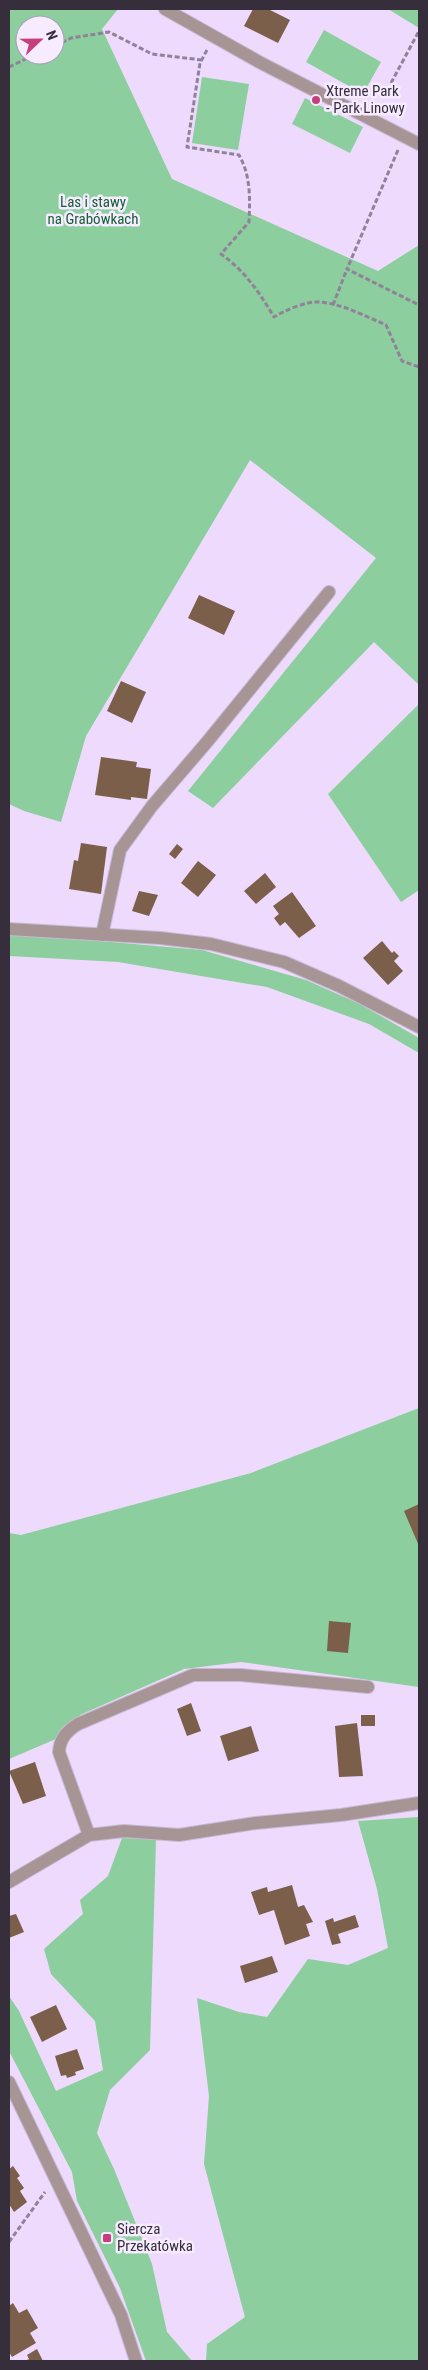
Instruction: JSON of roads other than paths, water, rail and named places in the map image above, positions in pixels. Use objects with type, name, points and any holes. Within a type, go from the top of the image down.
[{"type":"street","points":[[165,9],[261,63],[419,144]]},
{"type":"street","points":[[102,935],[120,850],[152,806],[207,742],[329,592]]},
{"type":"street","points":[[9,928],[160,938],[211,944],[284,962],[340,986],[418,1024]]},
{"type":"street","points":[[89,1835],[59,1752],[62,1740],[67,1732],[78,1724],[193,1675],[241,1675],[368,1686]]},
{"type":"street","points":[[9,1882],[89,1835],[124,1831],[179,1835],[256,1823],[341,1815],[419,1804]]},
{"type":"street","points":[[9,2082],[121,2315],[136,2361]]},
{"type":"place","name":"Xtreme Park - Park Linowy","points":[[316,100]]},
{"type":"place","name":"Siercza Przekatówka","points":[[107,2238]]},
{"type":"park label","name":"Las i stawy na Grabówkach","points":[[93,210]]}]
